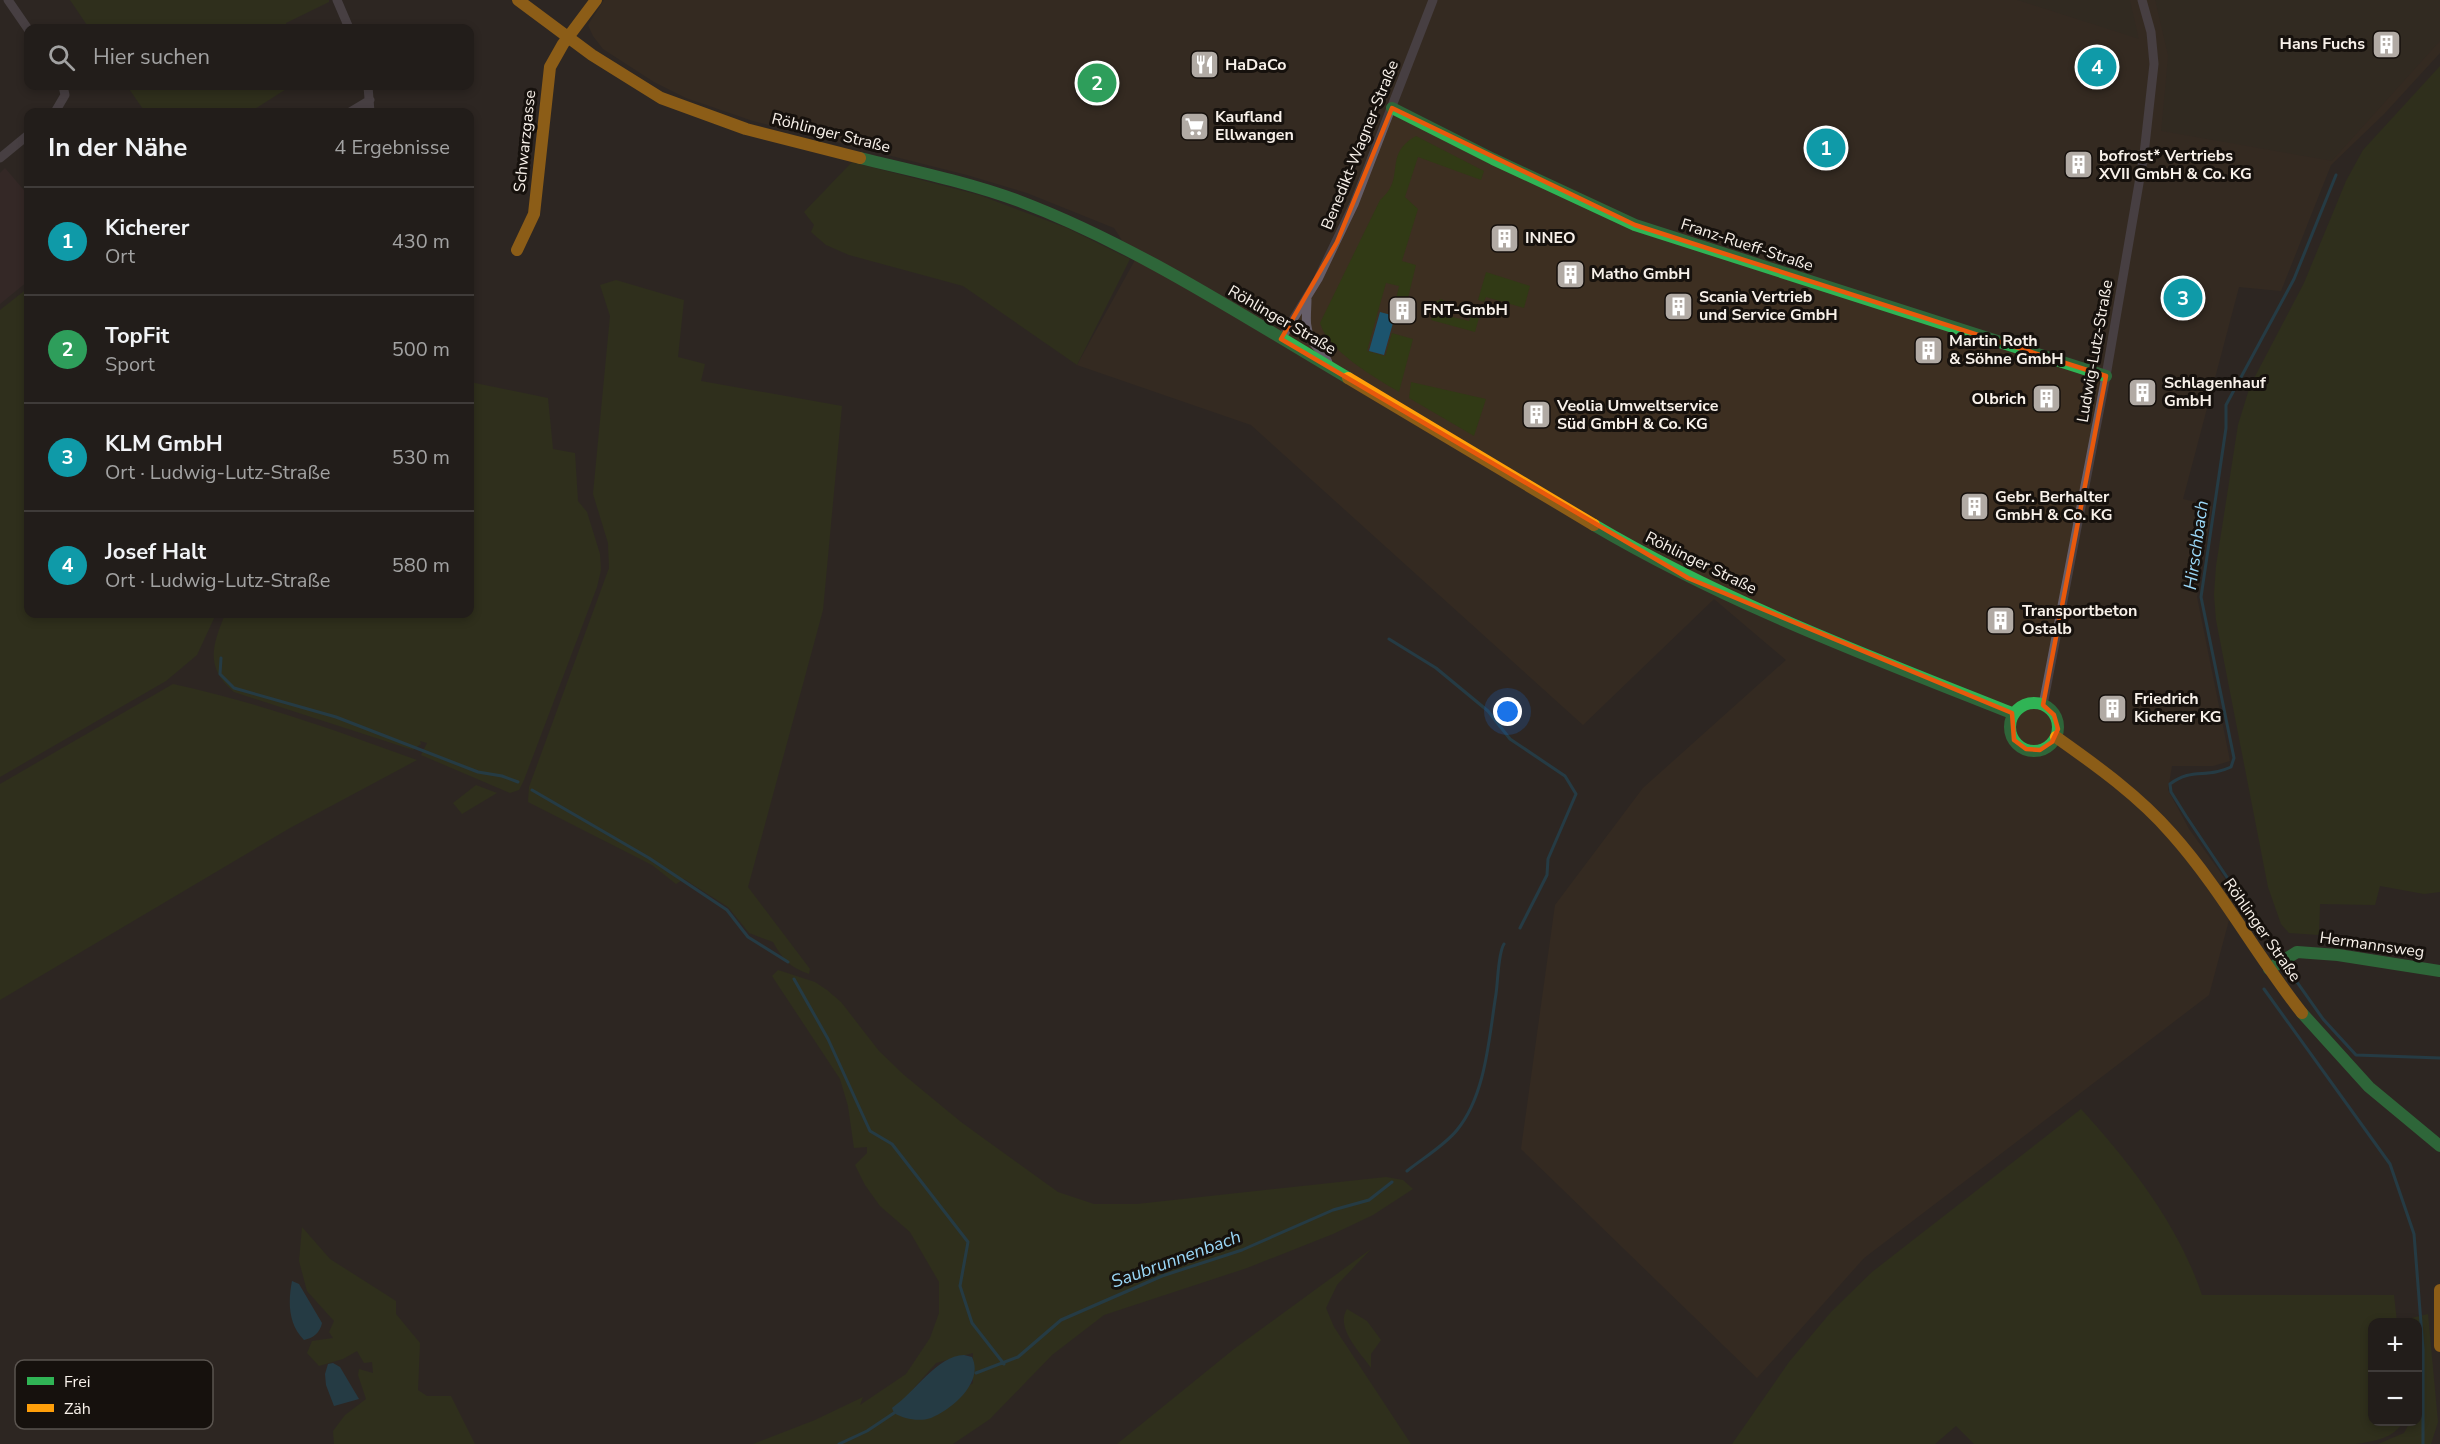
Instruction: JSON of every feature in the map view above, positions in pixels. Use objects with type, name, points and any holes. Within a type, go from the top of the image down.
[{"type":"street","points":[[8,0],[25,24]]},
{"type":"street","points":[[337,0],[347,24]]},
{"type":"street","name":"Röhlinger Straße","points":[[518,0],[644,90],[704,115],[746,129],[964,184],[1055,216],[1146,260],[1597,527],[1688,578],[1817,635],[2014,714]]},
{"type":"street","name":"Schwarzgasse","points":[[517,250],[534,214],[550,67],[568,37],[596,0]]},
{"type":"street","name":"Benedikt-Wagner-Straße","points":[[1281,339],[1307,297],[1354,204],[1433,0]]},
{"type":"street","name":"Ludwig-Lutz-Straße","points":[[2043,705],[2106,376],[2152,90],[2153,49],[2142,0]]},
{"type":"street","points":[[57,108],[65,95],[64,90]]},
{"type":"street","points":[[369,90],[370,108]]},
{"type":"street","points":[[357,108],[370,100]]},
{"type":"street","name":"Franz-Rueff-Straße","points":[[1392,108],[1484,155],[1635,225],[1866,301],[2106,376]]},
{"type":"street","points":[[0,158],[24,138]]},
{"type":"street","name":"Benedikt-Wagner-Straße","points":[[1307,297],[1307,327],[1310,338],[1327,356],[1329,367]]},
{"type":"street","points":[[2026,704],[2043,705],[2054,715],[2058,729],[2056,737],[2040,750],[2019,746],[2011,734],[2014,714],[2026,704]]},
{"type":"street","name":"Röhlinger Straße","points":[[2056,737],[2117,779],[2157,818],[2186,850],[2317,1033],[2356,1076],[2402,1119],[2440,1146]]},
{"type":"street","name":"Hermannsweg","points":[[2269,969],[2297,951],[2440,971]]},
{"type":"street","points":[[2440,1290],[2440,1346]]},
{"type":"highlighted area","points":[[1392,108],[1635,225],[2106,376],[2043,705],[2054,715],[2058,729],[2052,742],[2040,750],[2026,749],[2014,740],[2012,713],[1688,578],[1281,339],[1337,242]]},
{"type":"shaded area","points":[[604,0],[2440,0],[2440,53],[2384,114],[2331,165],[2281,291],[2239,287],[2183,499],[2212,506],[2197,597],[2230,761],[2213,766],[2172,766],[2168,790],[2189,829],[2247,909],[2229,920],[2209,995],[1864,1258],[1757,1378],[1521,1149],[1555,905],[1643,788],[1786,660],[1714,599],[1583,725],[1251,425],[1077,365],[1135,260],[1114,228],[1027,193],[967,175],[753,121],[686,98],[654,82],[603,49],[588,25]]},
{"type":"shaded area","points":[[2017,0],[2130,0],[2139,39]]},
{"type":"shaded area","name":"Hans Fuchs","points":[[2155,0],[2440,0],[2440,41],[2332,161],[2161,131],[2168,56]]},
{"type":"shaded area","points":[[5,168],[24,190],[24,284],[0,304],[0,173]]},
{"type":"green space","points":[[70,0],[329,0],[286,24],[86,24]]},
{"type":"green space","points":[[2440,66],[2440,892],[2424,894],[2380,886],[2375,905],[2320,904],[2319,935],[2289,933],[2281,924],[2268,887],[2216,620],[2214,595],[2216,566],[2238,425],[2250,386],[2304,283],[2346,181],[2363,150]]},
{"type":"green space","points":[[130,90],[285,90],[256,108],[142,108]]},
{"type":"green space","points":[[1416,136],[1484,171],[1481,180],[1418,157],[1405,197],[1418,209],[1402,261],[1416,265],[1407,302],[1396,299],[1399,286],[1386,283],[1367,351],[1385,356],[1392,333],[1413,339],[1399,392],[1365,371],[1342,353],[1332,343],[1320,323],[1380,200],[1388,192],[1400,151]]},
{"type":"green space","points":[[852,162],[979,195],[1067,228],[1130,259],[1077,365],[963,286],[849,255],[826,245],[811,232],[814,225],[804,212]]},
{"type":"green space","points":[[1486,272],[1530,286],[1524,308],[1486,297],[1484,302],[1478,300]]},
{"type":"green space","points":[[616,280],[684,300],[678,357],[705,364],[701,381],[842,406],[823,610],[748,887],[810,969],[809,974],[788,962],[773,942],[749,933],[728,907],[684,879],[676,884],[652,865],[528,802],[529,787],[609,568],[608,543],[593,494],[610,316],[600,285]]},
{"type":"green space","points":[[24,291],[24,618],[214,618],[197,655],[166,681],[0,777],[0,310]]},
{"type":"green space","points":[[1441,299],[1447,302],[1444,315],[1469,321],[1472,309],[1478,310],[1480,314],[1475,332],[1431,320],[1435,302]]},
{"type":"green space","points":[[1411,382],[1486,399],[1474,436],[1409,398]]},
{"type":"green space","points":[[474,383],[548,398],[553,449],[575,453],[578,501],[587,512],[600,554],[601,570],[597,587],[519,790],[510,793],[421,755],[427,743],[420,741],[421,744],[413,750],[234,692],[218,674],[215,665],[217,636],[224,618],[474,618]]},
{"type":"green space","points":[[173,684],[266,708],[417,760],[290,828],[0,1000],[0,784]]},
{"type":"green space","points":[[476,785],[497,793],[462,814],[453,803]]},
{"type":"green space","points":[[778,970],[815,982],[827,990],[841,1002],[879,1051],[961,1122],[1058,1192],[1094,1204],[1137,1204],[1386,1177],[1403,1180],[1413,1189],[1373,1215],[1333,1234],[1247,1268],[1104,1315],[1052,1355],[990,1419],[953,1444],[753,1444],[815,1420],[863,1397],[860,1405],[906,1374],[930,1338],[939,1313],[939,1282],[910,1232],[880,1206],[865,1185],[855,1165],[867,1153],[867,1147],[854,1148],[848,1106],[840,1079],[772,976]],"holes":[[[973,1353],[973,1383],[923,1417],[893,1412],[936,1363]]]},
{"type":"green space","points":[[2081,1109],[2135,1173],[2166,1219],[2192,1269],[2202,1295],[2394,1295],[2397,1318],[2368,1318],[2368,1426],[2400,1426],[2388,1436],[2356,1444],[1974,1444],[1956,1426],[1935,1444],[1732,1444],[1789,1362],[1831,1312],[1872,1272]]},
{"type":"green space","points":[[302,1227],[330,1259],[396,1301],[396,1314],[420,1343],[418,1390],[427,1396],[451,1396],[475,1444],[334,1444],[333,1431],[345,1415],[366,1399],[358,1375],[359,1369],[373,1373],[372,1362],[364,1363],[357,1351],[343,1359],[319,1366],[307,1353],[312,1341],[333,1338],[329,1332],[334,1321],[307,1291],[299,1261]]},
{"type":"green space","points":[[1371,1249],[1337,1285],[1326,1308],[1334,1327],[1411,1444],[1117,1444],[1234,1349]]},
{"type":"green space","points":[[1347,1309],[1367,1321],[1381,1340],[1371,1354],[1371,1368],[1346,1332],[1344,1316]]},
{"type":"green space","points":[[2428,1314],[2438,1422],[2431,1444],[2378,1444],[2404,1433],[2408,1426],[2422,1426],[2422,1318],[2411,1318]]},
{"type":"water","points":[[1380,312],[1395,316],[1384,355],[1369,351]]},
{"type":"water","points":[[292,1281],[299,1284],[322,1323],[316,1334],[304,1340],[295,1327],[290,1312]]},
{"type":"water","points":[[964,1355],[972,1357],[975,1366],[974,1376],[957,1401],[940,1414],[922,1420],[902,1417],[894,1413],[892,1408],[936,1368],[945,1361]]},
{"type":"water","points":[[333,1363],[340,1367],[359,1399],[334,1406],[326,1385],[325,1374],[328,1364]]},
{"type":"waterway","name":"Hirschbach","points":[[2267,937],[2186,816],[2171,792],[2170,784],[2192,774],[2214,772],[2231,767],[2234,758],[2201,597],[2226,428],[2226,405],[2294,279],[2336,175]]},
{"type":"waterway","name":"Saubrunnenbach","points":[[1389,639],[1436,668],[1488,711],[1510,739],[1565,776],[1576,794],[1548,859],[1547,875],[1520,928]]},
{"type":"waterway","points":[[221,658],[220,674],[234,688],[336,717],[478,772],[502,776],[518,782]]},
{"type":"waterway","points":[[532,790],[649,858],[727,910],[748,937],[788,962]]},
{"type":"waterway","name":"Saubrunnenbach","points":[[1407,1171],[1452,1136],[1467,1116],[1474,1100],[1485,1065],[1499,960],[1504,944]]},
{"type":"waterway","name":"Hirschbach","points":[[2285,965],[2323,1019],[2356,1055],[2440,1058]]},
{"type":"waterway","points":[[794,979],[828,1039],[870,1131],[892,1144],[968,1242],[960,1286],[972,1323],[1004,1364]]},
{"type":"waterway","points":[[2264,989],[2390,1164],[2414,1234],[2423,1349],[2423,1444]]},
{"type":"waterway","name":"Saubrunnenbach","points":[[976,1373],[1018,1357],[1061,1320],[1162,1276],[1242,1250],[1333,1210],[1369,1200],[1392,1182]]},
{"type":"waterway","name":"Saubrunnenbach","points":[[839,1444],[867,1431],[894,1413]]},
{"type":"traffic: fast","points":[[1392,108],[1493,159],[1635,225],[2106,376]]},
{"type":"traffic: fast","points":[[860,158],[980,188],[1062,219],[1104,238],[1187,282],[1348,378]]},
{"type":"traffic: fast","points":[[1594,525],[1644,553],[1747,604],[1853,650],[2014,714]]},
{"type":"traffic: fast","points":[[2034,703],[2051,710],[2058,727],[2051,744],[2034,751],[2017,744],[2010,727],[2017,710],[2034,703]]},
{"type":"traffic: fast","points":[[2269,969],[2297,952],[2338,955],[2440,971]]},
{"type":"traffic: fast","points":[[2302,1013],[2369,1087],[2440,1146]]},
{"type":"traffic: slow","points":[[518,0],[592,55],[661,98],[746,129],[860,158]]},
{"type":"traffic: slow","points":[[517,250],[534,214],[550,67],[563,44],[596,0]]},
{"type":"traffic: slow","points":[[1348,378],[1594,525]]},
{"type":"traffic: slow","points":[[2056,737],[2132,794],[2172,834],[2207,877],[2302,1013]]},
{"type":"traffic: slow","points":[[2440,1290],[2440,1346]]},
{"type":"place","name":"Hans Fuchs","points":[[2386,44]]},
{"type":"place","name":"HaDaCo","points":[[1204,65]]},
{"type":"place","name":"Josef Halt","points":[[2097,67]]},
{"type":"place","name":"TopFit","points":[[1097,83]]},
{"type":"place","name":"Kaufland Ellwangen","points":[[1194,126]]},
{"type":"place","name":"Kicherer","points":[[1826,148]]},
{"type":"place","name":"bofrost* Vertriebs XVII GmbH & Co. KG","points":[[2078,165]]},
{"type":"place","name":"INNEO","points":[[1504,238]]},
{"type":"place","name":"Matho GmbH","points":[[1570,274]]},
{"type":"place","name":"KLM GmbH","points":[[2183,298]]},
{"type":"place","name":"Scania Vertrieb und Service GmbH","points":[[1678,306]]},
{"type":"place","name":"FNT-GmbH","points":[[1402,310]]},
{"type":"place","name":"Martin Roth & Söhne GmbH","points":[[1928,350]]},
{"type":"place","name":"Schlagenhauf GmbH","points":[[2143,392]]},
{"type":"place","name":"Olbrich","points":[[2047,399]]},
{"type":"place","name":"Veolia Umweltservice Süd GmbH & Co. KG","points":[[1536,415]]},
{"type":"place","name":"Gebr. Berhalter GmbH & Co. KG","points":[[1974,506]]},
{"type":"place","name":"Transportbeton Ostalb","points":[[2001,620]]},
{"type":"place","name":"Friedrich Kicherer KG","points":[[2113,708]]}]
